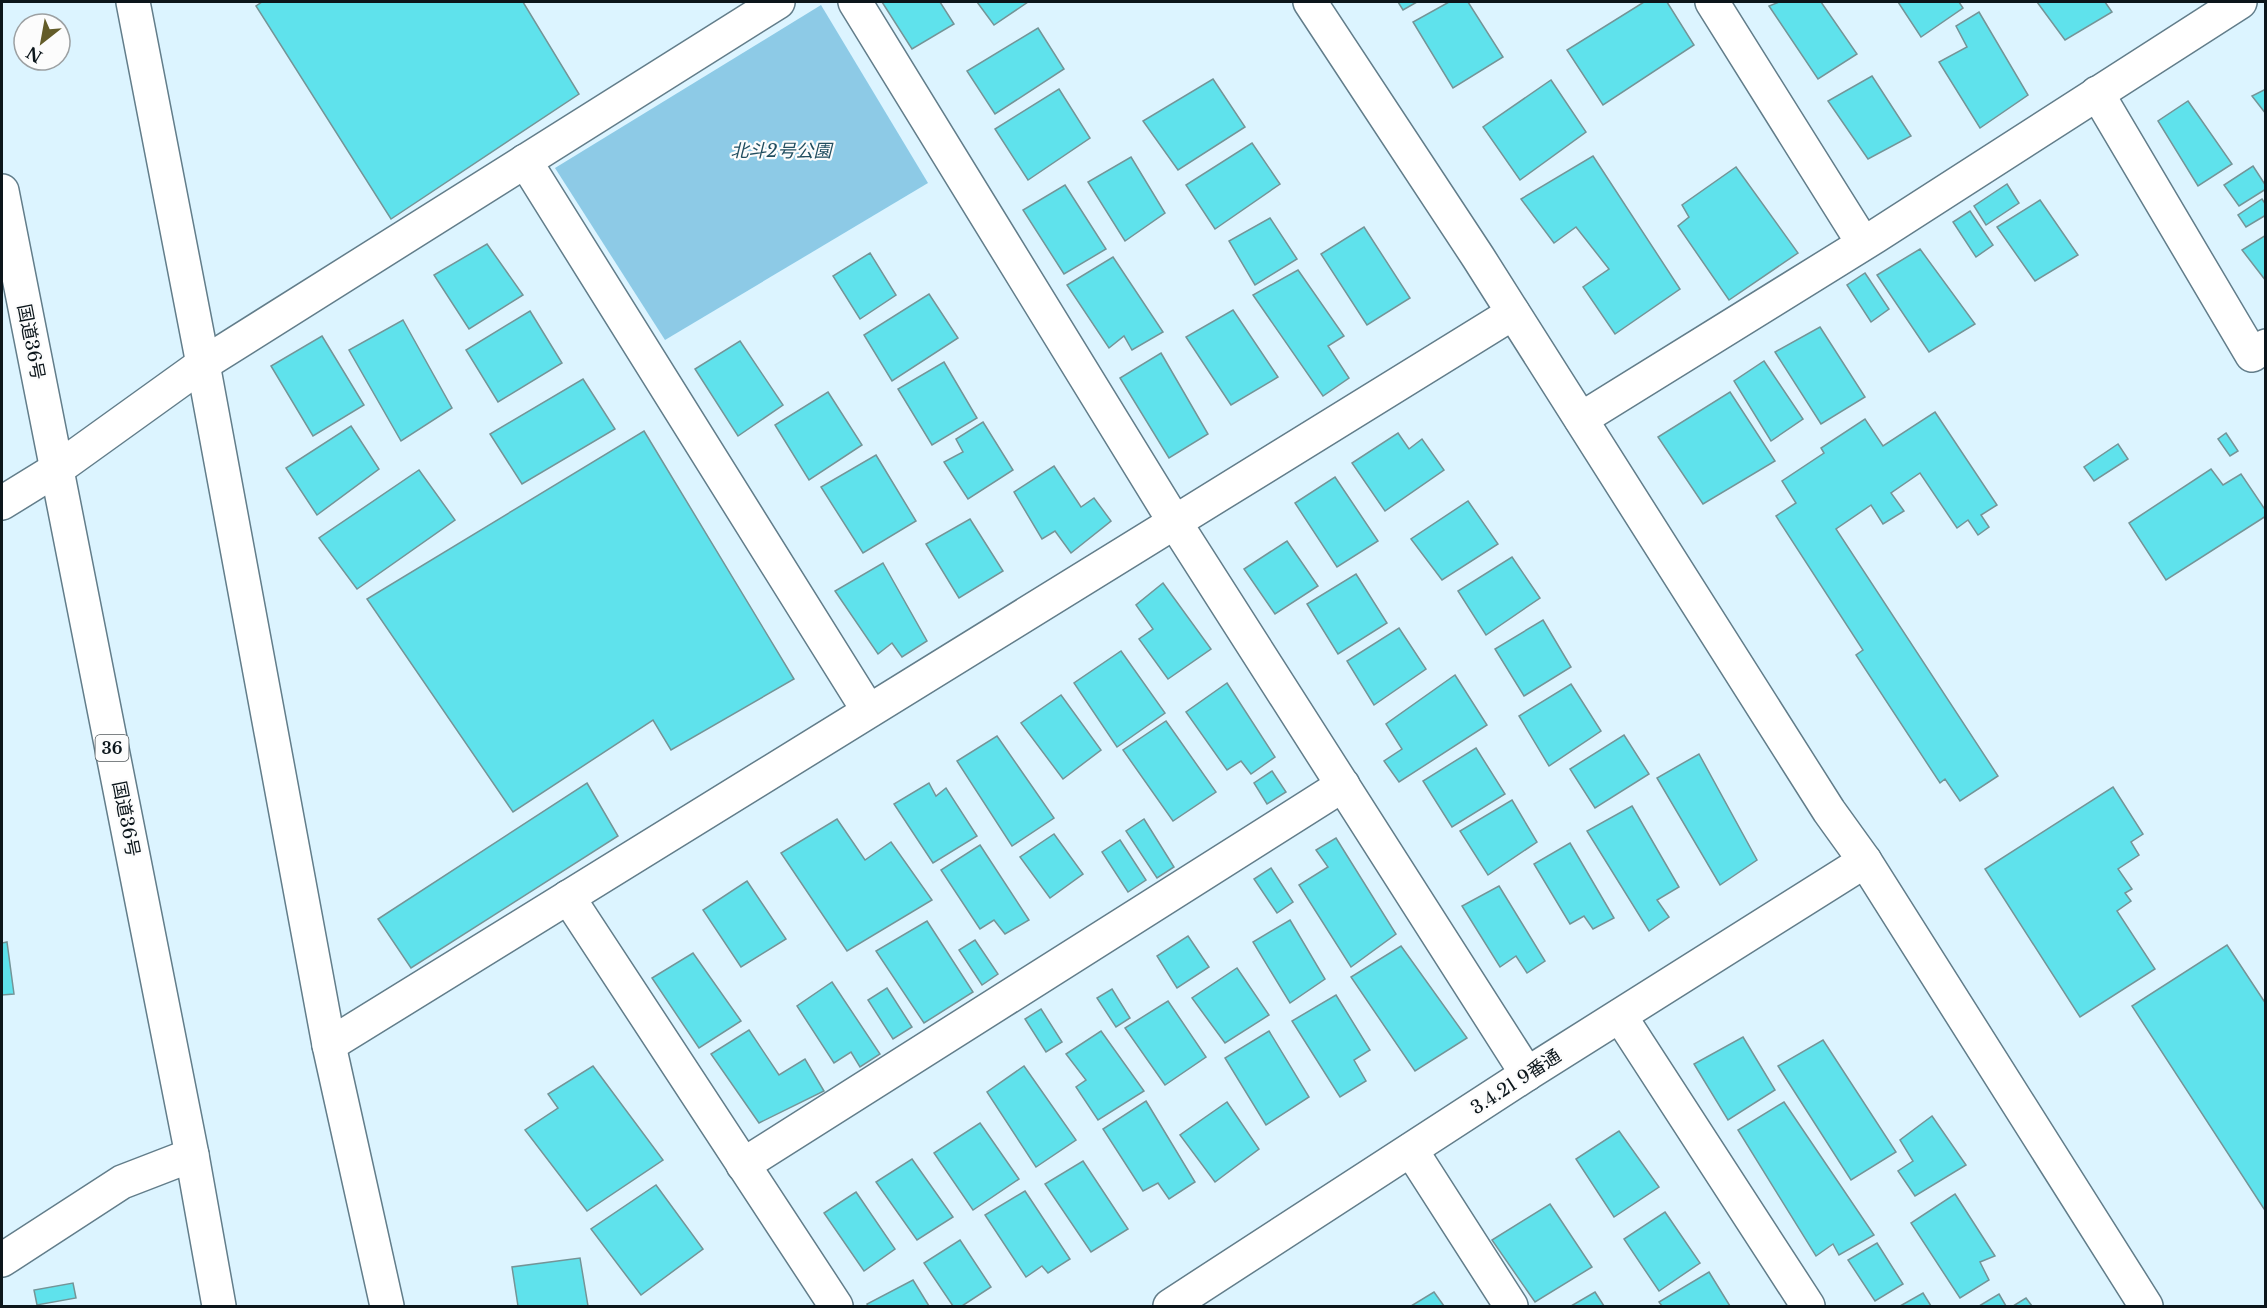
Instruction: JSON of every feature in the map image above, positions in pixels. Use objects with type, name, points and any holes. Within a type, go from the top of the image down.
[{"type":"main road","points":[[133,2],[203,364],[329,1045],[387,1306]]},
{"type":"main road","points":[[2,503],[57,469],[203,364],[778,2]]},
{"type":"main road","points":[[855,2],[1174,521],[1527,1074]]},
{"type":"main road","points":[[1310,2],[1513,312],[1829,811],[1865,861],[2146,1306]]},
{"type":"main road","points":[[1712,2],[1863,243]]},
{"type":"main road","points":[[1581,419],[1863,243],[2240,2]]},
{"type":"main road","points":[[2097,93],[2252,355],[2265,346]]},
{"type":"main road","points":[[525,161],[868,710]]},
{"type":"main road","name":"国道36号","points":[[2,191],[192,1155],[219,1306]]},
{"type":"main road","points":[[329,1045],[1513,312]]},
{"type":"main road","points":[[743,1165],[1343,785]]},
{"type":"main road","name":"3.4.21 9番通","points":[[1183,1303],[1527,1074],[1865,861]]},
{"type":"main road","points":[[568,897],[836,1306]]},
{"type":"main road","points":[[1620,1016],[1808,1306]]},
{"type":"main road","points":[[1411,1150],[1511,1306]]},
{"type":"main road","points":[[2,1260],[122,1182],[192,1155]]},
{"type":"green space","name":"北斗2号公園","points":[[821,5],[928,183],[665,340],[555,168]]},
{"type":"building","points":[[262,2],[523,2],[579,94],[391,219],[256,6]]},
{"type":"building","points":[[882,2],[940,2],[954,24],[912,49]]},
{"type":"building","points":[[977,2],[1028,2],[994,25]]},
{"type":"building","points":[[1398,2],[1417,2],[1403,10]]},
{"type":"building","points":[[1449,2],[1468,2],[1503,57],[1453,88],[1413,22]]},
{"type":"building","points":[[1644,2],[1667,2],[1694,45],[1603,105],[1567,50]]},
{"type":"building","points":[[1779,2],[1821,2],[1857,54],[1818,79],[1769,6]]},
{"type":"building","points":[[1898,2],[1959,2],[1963,8],[1921,37]]},
{"type":"building","points":[[2037,2],[2105,2],[2112,12],[2065,40]]},
{"type":"building","points":[[1979,12],[2028,95],[1980,128],[1939,62],[1967,47],[1956,26]]},
{"type":"building","points":[[1038,28],[1064,69],[995,114],[967,71]]},
{"type":"building","points":[[1872,76],[1911,136],[1868,159],[1828,101]]},
{"type":"building","points":[[1213,79],[1245,127],[1178,170],[1143,121]]},
{"type":"building","points":[[1551,80],[1586,132],[1520,180],[1483,127]]},
{"type":"building","points":[[1059,89],[1090,138],[1028,180],[995,129]]},
{"type":"building","points":[[2266,89],[2266,114],[2252,96]]},
{"type":"building","points":[[2188,101],[2232,164],[2198,186],[2158,121]]},
{"type":"building","points":[[1252,143],[1280,184],[1215,229],[1186,185]]},
{"type":"building","points":[[1593,156],[1680,289],[1615,334],[1583,287],[1609,269],[1576,227],[1554,243],[1521,199]]},
{"type":"building","points":[[1131,157],[1165,213],[1125,241],[1088,182]]},
{"type":"building","points":[[2253,166],[2266,189],[2239,206],[2224,185]]},
{"type":"building","points":[[1736,167],[1798,253],[1729,300],[1678,226],[1689,217],[1682,205]]},
{"type":"building","points":[[2007,184],[2019,203],[1986,225],[1974,206]]},
{"type":"building","points":[[1065,185],[1106,249],[1064,274],[1023,210]]},
{"type":"building","points":[[2262,199],[2266,205],[2266,215],[2246,227],[2238,215]]},
{"type":"building","points":[[2040,200],[2078,255],[2035,281],[1997,227]]},
{"type":"building","points":[[1970,211],[1993,245],[1976,257],[1953,222]]},
{"type":"building","points":[[1270,218],[1297,259],[1255,285],[1229,241]]},
{"type":"building","points":[[1364,227],[1410,298],[1367,325],[1321,254]]},
{"type":"building","points":[[2266,235],[2266,281],[2242,250]]},
{"type":"building","points":[[487,244],[523,295],[469,329],[434,275]]},
{"type":"building","points":[[1920,249],[1975,324],[1929,352],[1877,275]]},
{"type":"building","points":[[870,253],[896,295],[860,319],[833,276]]},
{"type":"building","points":[[1113,257],[1163,332],[1132,350],[1124,336],[1109,348],[1067,285]]},
{"type":"building","points":[[1298,270],[1344,336],[1328,346],[1349,378],[1323,396],[1253,295]]},
{"type":"building","points":[[1865,273],[1889,309],[1871,322],[1847,285]]},
{"type":"building","points":[[929,294],[958,338],[892,381],[864,335]]},
{"type":"building","points":[[1233,310],[1278,377],[1231,405],[1186,337]]},
{"type":"building","points":[[530,311],[562,363],[498,402],[466,350]]},
{"type":"building","points":[[403,320],[452,408],[401,441],[349,350]]},
{"type":"building","points":[[1820,327],[1865,397],[1821,424],[1775,352]]},
{"type":"building","points":[[322,336],[364,405],[313,436],[271,366]]},
{"type":"building","points":[[740,341],[783,405],[738,436],[695,369]]},
{"type":"building","points":[[1161,353],[1208,434],[1169,458],[1120,378]]},
{"type":"building","points":[[1764,361],[1803,419],[1771,441],[1734,381]]},
{"type":"building","points":[[944,362],[977,418],[932,445],[898,389]]},
{"type":"building","points":[[583,379],[615,429],[522,484],[490,434]]},
{"type":"building","points":[[828,392],[862,445],[809,480],[775,425]]},
{"type":"building","points":[[1730,392],[1775,461],[1703,504],[1658,437]]},
{"type":"building","points":[[1935,412],[1997,505],[1981,515],[1989,527],[1978,535],[1968,520],[1957,528],[1920,473],[1891,493],[1904,511],[1883,524],[1871,505],[1836,529],[1998,776],[1960,801],[1945,779],[1940,783],[1856,655],[1863,650],[1776,516],[1796,503],[1782,481],[1824,453],[1821,448],[1865,419],[1883,446]]},
{"type":"building","points":[[983,422],[1013,470],[968,499],[944,462],[963,452],[956,439]]},
{"type":"building","points":[[351,426],[379,469],[317,515],[286,468]]},
{"type":"building","points":[[644,431],[794,679],[671,750],[653,720],[513,812],[367,599]]},
{"type":"building","points":[[1398,433],[1409,449],[1422,439],[1444,470],[1385,511],[1352,463]]},
{"type":"building","points":[[2226,433],[2238,451],[2230,456],[2218,439]]},
{"type":"building","points":[[2118,444],[2128,459],[2094,481],[2084,467]]},
{"type":"building","points":[[876,455],[916,521],[863,553],[821,487]]},
{"type":"building","points":[[1054,466],[1081,507],[1094,498],[1111,521],[1071,553],[1055,531],[1042,539],[1014,492]]},
{"type":"building","points":[[2211,469],[2223,485],[2241,474],[2266,511],[2266,516],[2166,580],[2129,523]]},
{"type":"building","points":[[419,470],[455,520],[357,589],[319,538]]},
{"type":"building","points":[[1335,477],[1378,541],[1337,567],[1295,503]]},
{"type":"building","points":[[1468,501],[1498,544],[1442,580],[1411,539]]},
{"type":"building","points":[[970,519],[1003,571],[959,598],[926,544]]},
{"type":"building","points":[[1287,541],[1318,586],[1275,614],[1244,569]]},
{"type":"building","points":[[1512,557],[1540,598],[1486,635],[1458,591]]},
{"type":"building","points":[[883,563],[927,641],[902,657],[892,643],[878,654],[835,591]]},
{"type":"building","points":[[1356,574],[1387,623],[1338,654],[1307,604]]},
{"type":"building","points":[[1163,583],[1211,649],[1168,679],[1139,639],[1153,629],[1136,605]]},
{"type":"building","points":[[1543,620],[1571,667],[1524,696],[1495,649]]},
{"type":"building","points":[[1399,628],[1426,669],[1374,705],[1347,661]]},
{"type":"building","points":[[1121,651],[1165,713],[1117,747],[1074,683]]},
{"type":"building","points":[[1455,675],[1487,725],[1399,782],[1384,761],[1402,749],[1386,724]]},
{"type":"building","points":[[1227,683],[1275,757],[1251,774],[1241,761],[1227,770],[1186,712]]},
{"type":"building","points":[[1571,684],[1601,731],[1549,766],[1519,716]]},
{"type":"building","points":[[1061,695],[1101,750],[1063,779],[1021,723]]},
{"type":"building","points":[[1166,721],[1216,792],[1173,821],[1123,750]]},
{"type":"building","points":[[1624,735],[1649,774],[1595,808],[1570,769]]},
{"type":"building","points":[[997,736],[1054,818],[1012,846],[957,761]]},
{"type":"building","points":[[1476,748],[1505,794],[1452,827],[1423,781]]},
{"type":"building","points":[[1699,754],[1757,860],[1720,885],[1657,778]]},
{"type":"building","points":[[1272,771],[1286,792],[1267,804],[1254,783]]},
{"type":"building","points":[[587,783],[618,836],[411,968],[378,919]]},
{"type":"building","points":[[929,783],[936,796],[946,788],[977,836],[933,863],[894,804]]},
{"type":"building","points":[[2113,787],[2143,834],[2131,842],[2139,855],[2118,869],[2132,889],[2125,893],[2131,901],[2117,911],[2155,969],[2080,1017],[1985,869]]},
{"type":"building","points":[[1512,800],[1537,842],[1488,875],[1460,831]]},
{"type":"building","points":[[1632,806],[1679,887],[1657,900],[1669,917],[1649,931],[1587,831]]},
{"type":"building","points":[[837,819],[865,860],[891,842],[932,900],[847,951],[781,853]]},
{"type":"building","points":[[1144,819],[1174,867],[1157,878],[1126,831]]},
{"type":"building","points":[[1054,834],[1083,874],[1050,898],[1020,857]]},
{"type":"building","points":[[1336,838],[1396,934],[1351,967],[1299,885],[1328,867],[1316,850]]},
{"type":"building","points":[[1120,840],[1146,880],[1128,892],[1102,852]]},
{"type":"building","points":[[1570,843],[1614,918],[1593,929],[1584,916],[1570,924],[1534,864]]},
{"type":"building","points":[[980,845],[1029,920],[1005,934],[994,920],[980,929],[941,870]]},
{"type":"building","points":[[1271,868],[1293,902],[1277,913],[1254,879]]},
{"type":"building","points":[[747,881],[786,939],[741,967],[703,910]]},
{"type":"building","points":[[1499,886],[1545,961],[1527,973],[1516,956],[1500,967],[1462,906]]},
{"type":"building","points":[[1290,920],[1325,979],[1290,1003],[1253,942]]},
{"type":"building","points":[[927,921],[973,992],[924,1023],[876,951]]},
{"type":"building","points":[[1188,936],[1209,967],[1177,988],[1157,956]]},
{"type":"building","points":[[975,940],[998,974],[982,985],[959,950]]},
{"type":"building","points":[[7,942],[14,994],[2,995],[2,943]]},
{"type":"building","points":[[2227,945],[2266,1004],[2266,1212],[2132,1006]]},
{"type":"building","points":[[1401,946],[1467,1038],[1415,1071],[1351,977]]},
{"type":"building","points":[[693,953],[741,1021],[699,1048],[652,978]]},
{"type":"building","points":[[1237,968],[1269,1015],[1225,1043],[1192,998]]},
{"type":"building","points":[[832,982],[880,1054],[860,1067],[851,1052],[834,1063],[797,1006]]},
{"type":"building","points":[[887,988],[912,1027],[893,1039],[868,1000]]},
{"type":"building","points":[[1112,989],[1130,1018],[1116,1027],[1097,998]]},
{"type":"building","points":[[1336,995],[1370,1050],[1354,1060],[1366,1081],[1340,1097],[1292,1021]]},
{"type":"building","points":[[1168,1001],[1206,1057],[1165,1085],[1125,1028]]},
{"type":"building","points":[[1041,1009],[1062,1042],[1046,1052],[1025,1019]]},
{"type":"building","points":[[749,1030],[779,1075],[805,1059],[824,1091],[759,1123],[711,1054]]},
{"type":"building","points":[[1101,1031],[1144,1091],[1098,1120],[1076,1087],[1086,1080],[1066,1054]]},
{"type":"building","points":[[1269,1031],[1309,1097],[1266,1125],[1225,1058]]},
{"type":"building","points":[[1743,1037],[1775,1090],[1728,1120],[1694,1064]]},
{"type":"building","points":[[1823,1040],[1896,1152],[1851,1180],[1778,1066]]},
{"type":"building","points":[[593,1066],[663,1160],[587,1211],[525,1130],[558,1108],[548,1094]]},
{"type":"building","points":[[1024,1066],[1076,1140],[1036,1167],[987,1092]]},
{"type":"building","points":[[1146,1101],[1195,1182],[1169,1199],[1158,1183],[1143,1191],[1103,1129]]},
{"type":"building","points":[[1227,1102],[1259,1149],[1215,1182],[1180,1135]]},
{"type":"building","points":[[1784,1102],[1874,1235],[1839,1255],[1833,1244],[1816,1256],[1738,1130]]},
{"type":"building","points":[[1932,1116],[1966,1165],[1915,1196],[1898,1171],[1913,1161],[1900,1140]]},
{"type":"building","points":[[980,1123],[1019,1179],[973,1210],[934,1153]]},
{"type":"building","points":[[1619,1131],[1659,1187],[1614,1217],[1576,1159]]},
{"type":"building","points":[[912,1159],[953,1217],[917,1240],[876,1182]]},
{"type":"building","points":[[1083,1161],[1128,1229],[1091,1252],[1045,1184]]},
{"type":"building","points":[[656,1185],[703,1249],[641,1295],[591,1229]]},
{"type":"building","points":[[1025,1191],[1070,1259],[1048,1273],[1042,1266],[1026,1277],[985,1215]]},
{"type":"building","points":[[856,1192],[895,1249],[864,1271],[824,1213]]},
{"type":"building","points":[[1955,1194],[1995,1256],[1980,1262],[1989,1280],[1960,1298],[1911,1223]]},
{"type":"building","points":[[1550,1204],[1592,1267],[1535,1302],[1492,1240]]},
{"type":"building","points":[[1665,1212],[1700,1263],[1659,1291],[1624,1239]]},
{"type":"building","points":[[960,1240],[991,1287],[962,1306],[953,1306],[924,1263]]},
{"type":"building","points":[[1877,1243],[1903,1284],[1875,1301],[1848,1260]]},
{"type":"building","points":[[580,1258],[588,1306],[518,1306],[512,1267]]},
{"type":"building","points":[[1709,1272],[1730,1306],[1662,1306],[1659,1302]]},
{"type":"building","points":[[913,1280],[929,1306],[868,1306],[867,1304]]},
{"type":"building","points":[[73,1283],[76,1298],[37,1305],[34,1290]]},
{"type":"building","points":[[1434,1292],[1444,1306],[1411,1306]]},
{"type":"building","points":[[1595,1292],[1604,1306],[1571,1306]]},
{"type":"building","points":[[1923,1293],[1931,1306],[1900,1306]]},
{"type":"building","points":[[1999,1294],[2006,1306],[1979,1306]]},
{"type":"building","points":[[2026,1298],[2032,1306],[2013,1306]]}]
